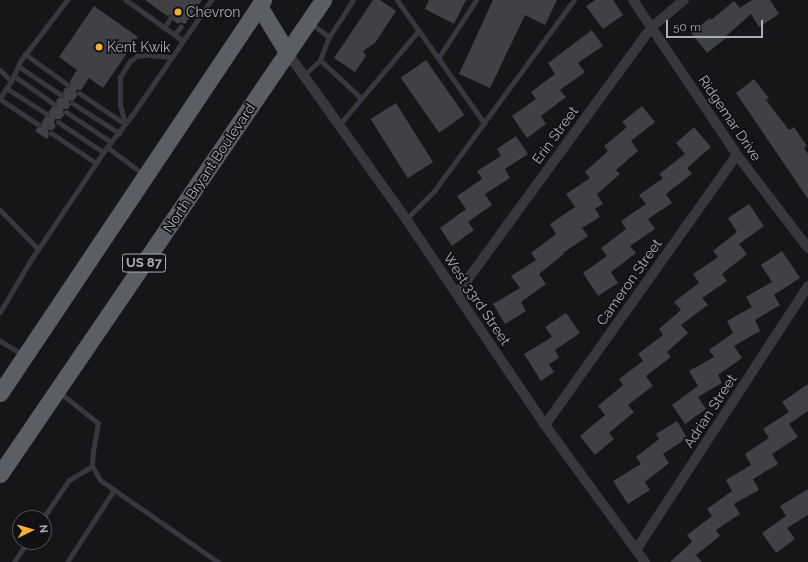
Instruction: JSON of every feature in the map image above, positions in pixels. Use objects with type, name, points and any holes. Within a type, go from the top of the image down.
[{"type":"highway","name":"North Bryant Boulevard","points":[[0,474],[322,0]]},
{"type":"highway","points":[[0,393],[146,176],[259,2],[287,52]]},
{"type":"street","name":"Ridgemar Drive","points":[[633,0],[737,155],[808,248]]},
{"type":"street","name":"Erin Street","points":[[457,294],[652,27],[684,0]]},
{"type":"street","name":"West 33rd Street","points":[[287,52],[406,219],[545,425],[644,562]]},
{"type":"street","name":"Cameron Street","points":[[545,425],[737,155]]},
{"type":"street","name":"Adrian Street","points":[[636,550],[808,286]]},
{"type":"lane","points":[[39,125],[0,98],[14,76],[25,54],[67,0]]},
{"type":"lane","points":[[126,0],[134,2],[182,42]]},
{"type":"lane","points":[[0,312],[38,249],[103,152],[125,124],[211,0]]},
{"type":"lane","points":[[304,75],[320,60],[329,37],[353,0]]},
{"type":"lane","points":[[397,0],[439,57],[484,123]]},
{"type":"lane","points":[[439,57],[476,0]]},
{"type":"lane","points":[[406,219],[434,191],[574,0]]},
{"type":"lane","points":[[164,28],[170,18]]},
{"type":"lane","points":[[308,22],[329,37]]},
{"type":"lane","points":[[174,35],[181,26]]},
{"type":"lane","points":[[339,125],[419,30]]},
{"type":"lane","points":[[25,54],[68,85]]},
{"type":"lane","points":[[125,124],[120,105],[120,77],[130,61],[138,56],[172,57]]},
{"type":"lane","points":[[320,60],[361,98]]},
{"type":"lane","points":[[18,66],[60,95]]},
{"type":"lane","points":[[0,70],[11,81]]},
{"type":"lane","points":[[14,76],[54,104]]},
{"type":"lane","points":[[6,88],[47,114]]},
{"type":"lane","points":[[79,93],[125,124]]},
{"type":"lane","points":[[72,103],[119,132]]},
{"type":"lane","points":[[66,112],[111,142]]},
{"type":"lane","points":[[58,122],[103,152]]},
{"type":"lane","points":[[51,133],[96,163]]},
{"type":"lane","points":[[107,147],[146,176]]},
{"type":"lane","points":[[0,210],[38,249]]},
{"type":"lane","points":[[0,341],[25,356]]},
{"type":"lane","points":[[57,391],[98,423],[93,450],[92,466],[100,480],[218,562]]},
{"type":"lane","points":[[48,510],[69,480],[92,466]]},
{"type":"lane","points":[[67,562],[114,490]]},
{"type":"lane","points":[[14,562],[22,550]]},
{"type":"building","name":"Chevron","points":[[145,0],[202,0],[185,24],[181,22],[178,24],[173,20],[172,15],[167,16]]},
{"type":"building","points":[[373,0],[380,0],[396,11],[375,43],[363,51],[366,56],[355,72],[334,58]]},
{"type":"building","points":[[429,0],[466,0],[454,24],[425,9]]},
{"type":"building","points":[[493,0],[557,0],[545,25],[525,15],[490,88],[459,74]]},
{"type":"building","points":[[595,0],[613,0],[623,15],[603,29],[586,6]]},
{"type":"building","points":[[752,0],[770,0],[779,14],[759,27],[751,14],[725,37],[726,38],[707,53],[691,33],[710,18],[711,20],[734,1],[740,8]]},
{"type":"building","name":"Kent Kwik","points":[[94,6],[138,37],[103,88],[89,78],[81,90],[76,90],[77,96],[74,100],[69,101],[70,106],[68,109],[63,109],[64,115],[61,119],[55,119],[54,123],[56,126],[53,130],[48,130],[49,136],[47,139],[35,131],[37,128],[42,128],[42,122],[45,117],[50,116],[49,111],[52,107],[57,106],[56,101],[58,98],[64,98],[63,92],[65,88],[71,87],[70,81],[77,70],[59,57]]},
{"type":"building","points":[[592,30],[603,46],[578,63],[585,72],[560,90],[566,97],[541,116],[546,124],[527,138],[512,116],[536,99],[531,92],[555,74],[548,63]]},
{"type":"building","points":[[426,60],[464,115],[439,133],[401,78]]},
{"type":"building","points":[[754,79],[769,98],[766,100],[789,130],[794,127],[807,146],[804,148],[808,154],[808,199],[736,93]]},
{"type":"building","points":[[396,103],[433,162],[408,178],[371,119]]},
{"type":"building","points":[[642,106],[655,122],[631,141],[638,151],[616,170],[620,174],[597,194],[603,204],[595,209],[600,217],[582,228],[588,236],[563,253],[564,254],[539,274],[546,284],[521,302],[526,311],[505,324],[493,304],[520,288],[511,276],[536,260],[531,253],[556,234],[550,224],[575,207],[566,194],[590,178],[585,172],[608,151],[604,146],[627,127],[622,122]]},
{"type":"building","points":[[694,127],[711,147],[687,168],[692,174],[666,194],[672,203],[648,219],[655,229],[630,246],[636,253],[611,272],[618,283],[598,296],[583,273],[607,256],[601,248],[626,229],[621,221],[646,204],[639,195],[663,178],[659,174],[685,154],[676,143]]},
{"type":"building","points":[[516,136],[528,154],[505,169],[510,178],[485,194],[492,205],[468,222],[474,230],[452,246],[440,228],[466,209],[457,196],[482,179],[477,171],[501,156],[497,149]]},
{"type":"building","points":[[749,204],[764,226],[739,244],[747,254],[722,274],[727,281],[702,298],[708,305],[681,325],[688,333],[667,352],[671,357],[646,376],[653,386],[628,405],[634,412],[609,433],[614,439],[595,455],[580,436],[605,415],[598,406],[623,385],[619,379],[643,361],[638,354],[663,335],[659,329],[681,310],[674,302],[699,283],[693,274],[718,257],[713,251],[737,232],[728,218]]},
{"type":"building","points":[[782,251],[800,278],[774,295],[780,305],[755,320],[760,331],[734,346],[742,358],[718,375],[722,383],[698,397],[706,409],[685,424],[672,405],[698,386],[689,371],[714,357],[709,350],[733,333],[727,321],[752,307],[746,297],[772,282],[761,265]]},
{"type":"building","points":[[566,313],[580,333],[555,350],[559,358],[549,364],[554,372],[541,381],[524,354],[552,337],[545,327]]},
{"type":"building","points":[[808,384],[808,411],[789,424],[798,437],[772,454],[778,464],[753,479],[759,490],[734,504],[740,514],[716,530],[720,536],[696,555],[702,562],[670,562],[692,542],[687,535],[712,516],[707,509],[732,491],[726,480],[751,465],[745,454],[769,438],[763,429],[789,412],[782,402]]},
{"type":"building","points":[[677,421],[687,438],[663,454],[669,463],[645,482],[650,490],[628,504],[613,481],[641,464],[636,457],[659,439],[656,434]]},
{"type":"building","points":[[808,489],[808,515],[787,528],[795,539],[776,553],[762,533],[786,516],[780,506]]},
{"type":"place","name":"Chevron","points":[[178,12]]},
{"type":"place","name":"Kent Kwik","points":[[99,47]]}]
